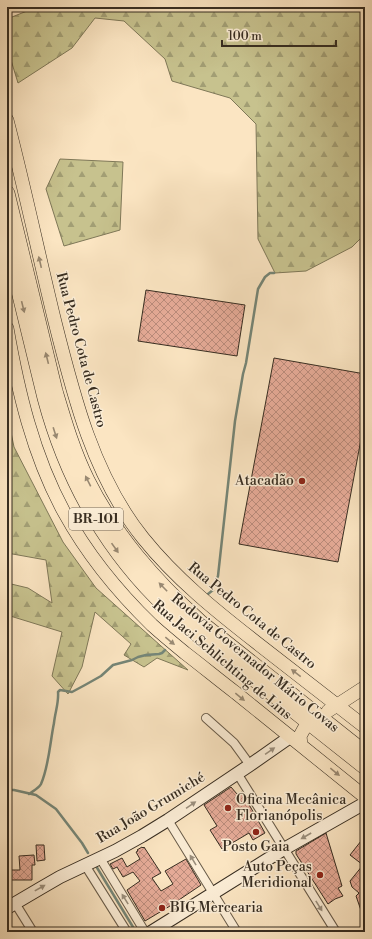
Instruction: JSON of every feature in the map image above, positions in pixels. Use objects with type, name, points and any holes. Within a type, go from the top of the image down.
[{"type":"highway","name":"Rodovia Governador Mário Covas","points":[[7,193],[64,421],[86,479],[113,525],[154,578],[200,622],[365,753]]},
{"type":"highway","name":"Rodovia Governador Mário Covas","points":[[7,242],[45,398],[58,442],[77,485],[105,534],[138,578],[172,613],[365,767]]},
{"type":"main road","name":"Rua Pedro Cota de Castro","points":[[7,120],[51,306],[80,415],[90,443],[114,494],[127,517],[143,538],[190,588],[334,709],[365,727]]},
{"type":"main road","name":"Rua Jaci Schlichting de Lins","points":[[7,328],[15,370],[31,432],[41,461],[64,511],[90,553],[120,592],[153,626],[365,797]]},
{"type":"main road","points":[[334,709],[365,687]]},
{"type":"main road","name":"Rua João Grumiché","points":[[11,905],[137,839],[250,765],[305,726],[300,736],[301,745]]},
{"type":"main road","points":[[151,932],[284,849],[365,803]]},
{"type":"street","points":[[206,718],[234,743],[250,765]]},
{"type":"street","points":[[237,773],[336,932]]},
{"type":"street","points":[[168,820],[237,932]]},
{"type":"street","points":[[100,858],[145,932]]},
{"type":"street","points":[[85,865],[126,932]]},
{"type":"street","points":[[11,905],[33,932]]},
{"type":"green space","points":[[37,7],[365,7],[365,234],[352,247],[306,271],[275,273],[258,239],[256,124],[230,98],[172,81],[165,59],[124,21],[95,18],[72,48],[18,83],[7,47],[7,19]]},
{"type":"green space","points":[[60,159],[123,162],[120,230],[64,246],[46,189]]},
{"type":"green space","points":[[7,413],[14,447],[63,542],[96,588],[188,670],[157,658],[144,667],[124,655],[131,644],[95,612],[82,667],[68,694],[52,676],[62,632],[7,615],[7,583],[28,588],[52,603],[46,560],[7,553]]},
{"type":"building","points":[[146,290],[245,305],[237,356],[138,341]]},
{"type":"building","name":"Atacadão","points":[[274,358],[365,374],[365,418],[338,562],[239,544]]},
{"type":"building","points":[[231,787],[237,794],[242,792],[265,833],[253,840],[249,833],[222,849],[210,830],[217,826],[204,805]]},
{"type":"building","name":"Auto Peças Meridional","points":[[326,833],[342,886],[338,888],[343,896],[328,904],[296,854],[296,851]]},
{"type":"building","points":[[365,836],[364,919],[356,896],[359,893],[352,887],[350,881],[363,865],[350,855]]},
{"type":"building","points":[[36,845],[44,845],[45,860],[37,861]]},
{"type":"building","points":[[144,847],[161,873],[152,878],[161,891],[173,884],[165,871],[186,859],[201,885],[145,921],[127,890],[140,881],[133,872],[123,877],[117,867],[113,869],[110,864],[122,858],[127,867],[140,859],[136,852]]},
{"type":"building","points":[[34,855],[35,865],[32,865],[32,880],[7,880],[7,870],[20,870],[19,856]]},
{"type":"waterway","points":[[215,583],[218,576],[235,421],[258,289],[265,277],[270,273],[274,273]]},
{"type":"waterway","points":[[208,594],[213,590]]},
{"type":"waterway","points":[[29,794],[40,785],[46,770],[58,692],[60,690],[72,692],[101,676],[113,665],[146,655],[159,654],[165,650]]},
{"type":"waterway","points":[[7,790],[36,795],[56,809],[88,853]]},
{"type":"waterway","points":[[96,866],[136,932]]},
{"type":"place","name":"Atacadão","points":[[302,481]]},
{"type":"place","name":"Oficina Mecânica Florianópolis","points":[[228,808]]},
{"type":"place","name":"Posto Gaia","points":[[256,832]]},
{"type":"place","name":"Auto Peças Meridional","points":[[320,875]]},
{"type":"place","name":"BIG Mercearia","points":[[162,908]]}]
